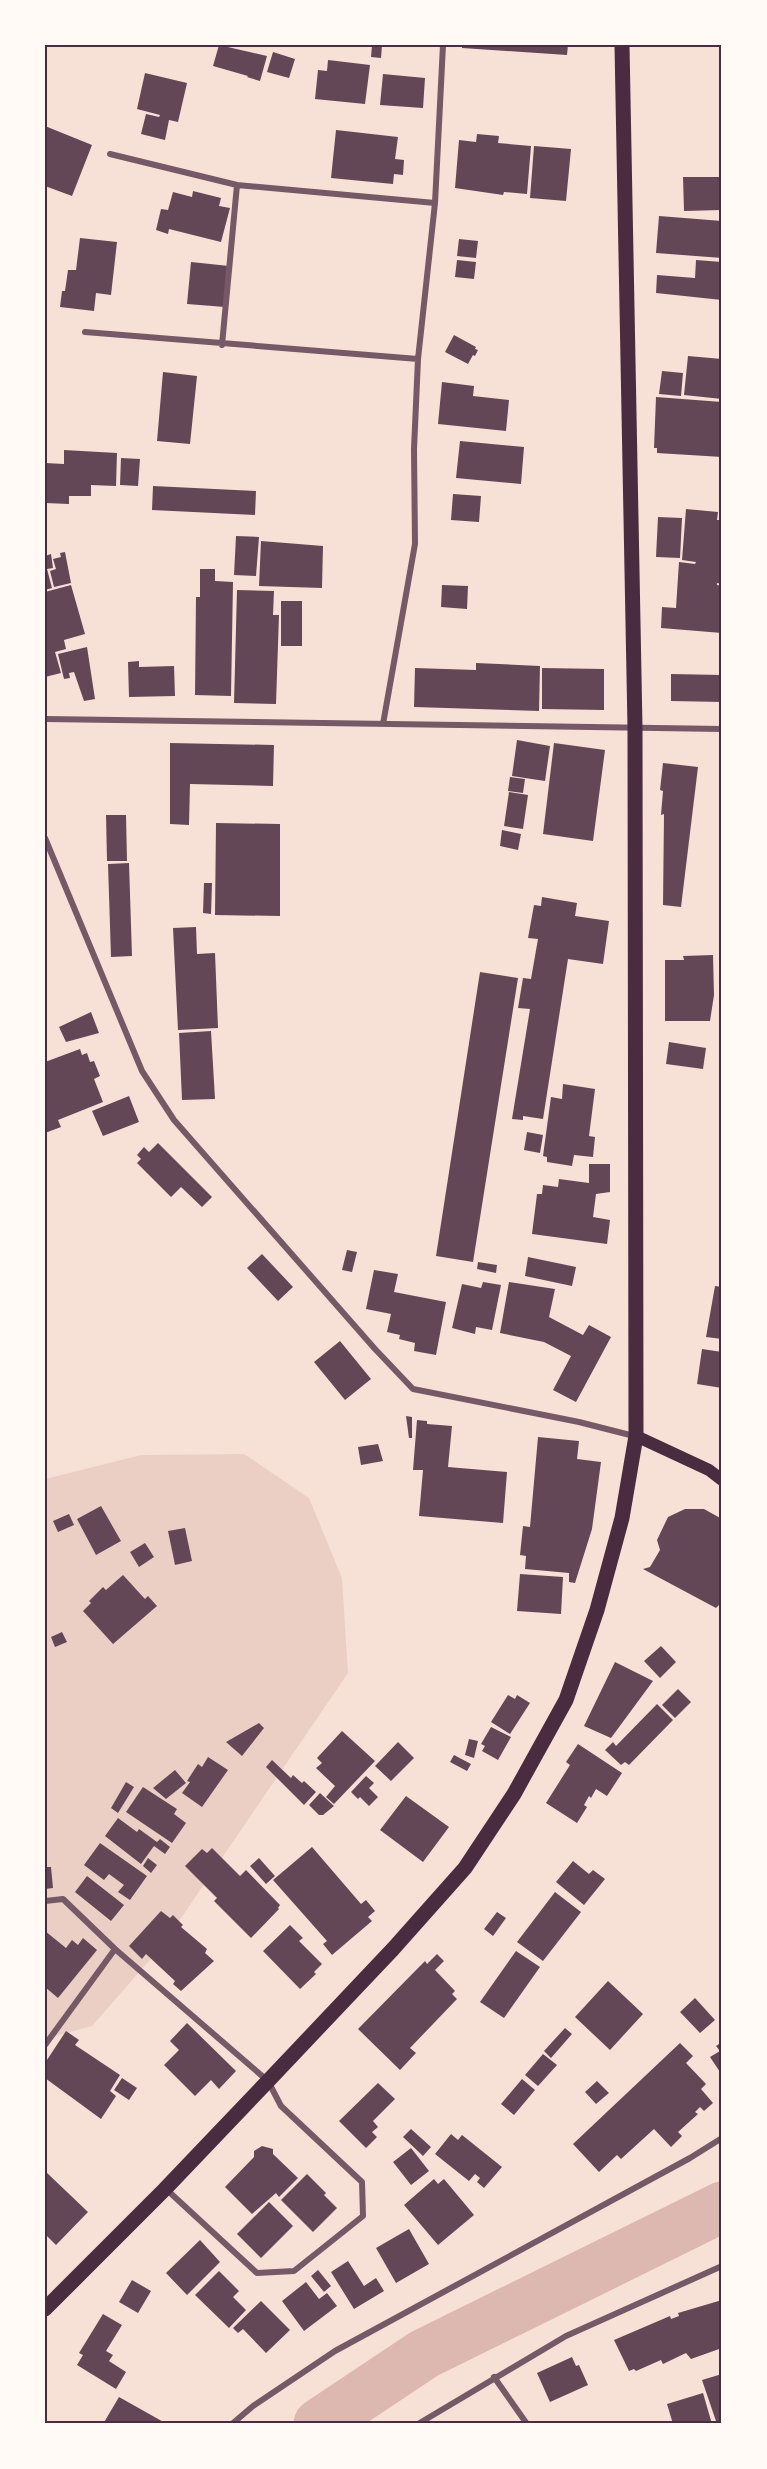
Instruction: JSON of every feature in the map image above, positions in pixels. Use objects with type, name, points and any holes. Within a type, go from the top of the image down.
[{"type":"main road","points":[[45,2309],[268,2081],[393,1949],[465,1868],[514,1794],[566,1700],[597,1610],[622,1518],[636,1436],[635,728],[622,45]]},
{"type":"main road","points":[[636,1436],[709,1470],[722,1480]]},
{"type":"street","points":[[383,724],[415,544],[414,449],[418,359],[435,203],[443,45]]},
{"type":"street","points":[[110,154],[237,185],[435,203]]},
{"type":"street","points":[[222,345],[237,185]]},
{"type":"street","points":[[85,332],[222,345],[418,359]]},
{"type":"street","points":[[45,719],[722,729]]},
{"type":"street","points":[[45,838],[142,1071],[174,1120],[413,1389],[579,1422],[636,1436]]},
{"type":"street","points":[[45,1901],[63,1899],[115,1948],[268,2081],[281,2106],[362,2182],[363,2216],[294,2271],[257,2273],[165,2188]]},
{"type":"street","points":[[45,2045],[115,1948]]},
{"type":"street","points":[[232,2424],[253,2406],[335,2351],[690,2158],[722,2138]]},
{"type":"street","points":[[418,2424],[566,2336],[722,2266]]},
{"type":"street","points":[[494,2378],[527,2424]]},
{"type":"shaded area","points":[[244,1454],[309,1498],[342,1578],[348,1673],[162,1946],[92,2026],[45,2039],[45,1479],[141,1455]]},
{"type":"building","points":[[219,45],[267,56],[260,81],[213,66]]},
{"type":"building","points":[[372,45],[382,45],[381,58],[371,57]]},
{"type":"building","points":[[462,45],[568,45],[567,55],[462,48]]},
{"type":"building","points":[[273,52],[295,59],[289,78],[267,72]]},
{"type":"building","points":[[328,60],[370,65],[365,104],[315,99],[318,70],[327,71]]},
{"type":"building","points":[[145,73],[187,83],[178,122],[169,120],[165,140],[141,134],[146,114],[159,117],[160,115],[137,109]]},
{"type":"building","points":[[383,74],[425,78],[423,108],[380,105]]},
{"type":"building","points":[[45,126],[92,145],[72,196],[45,186]]},
{"type":"building","points":[[336,130],[398,137],[395,159],[404,160],[403,175],[394,174],[393,184],[331,178]]},
{"type":"building","points":[[477,134],[499,136],[498,143],[531,146],[527,194],[504,192],[503,195],[455,188],[459,140],[476,142]]},
{"type":"building","points":[[534,146],[571,149],[566,201],[530,198]]},
{"type":"building","points":[[683,177],[722,177],[722,210],[684,211]]},
{"type":"building","points":[[193,191],[221,198],[219,206],[230,208],[221,242],[169,229],[168,234],[156,230],[161,209],[168,210],[173,192],[192,197]]},
{"type":"building","points":[[659,216],[722,221],[722,258],[656,253]]},
{"type":"building","points":[[80,238],[117,242],[111,295],[96,293],[94,311],[60,307],[68,270],[76,270]]},
{"type":"building","points":[[459,239],[478,241],[476,258],[457,256]]},
{"type":"building","points":[[457,260],[476,262],[474,279],[455,277]]},
{"type":"building","points":[[696,260],[722,262],[722,300],[656,293],[657,275],[695,278]]},
{"type":"building","points":[[191,262],[229,266],[225,307],[187,304]]},
{"type":"building","points":[[454,335],[478,350],[468,364],[445,352]]},
{"type":"building","points":[[688,356],[722,359],[722,399],[684,395]]},
{"type":"building","points":[[662,371],[683,373],[681,396],[659,394]]},
{"type":"building","points":[[163,372],[197,376],[190,444],[157,441]]},
{"type":"building","points":[[442,382],[474,386],[473,396],[509,400],[506,431],[438,424]]},
{"type":"building","points":[[656,397],[722,402],[722,457],[657,453],[657,448],[654,448]]},
{"type":"building","points":[[460,441],[524,447],[521,484],[456,478]]},
{"type":"building","points":[[64,450],[117,453],[116,486],[91,485],[91,496],[69,496],[69,504],[45,503],[45,463],[64,464]]},
{"type":"building","points":[[121,458],[140,459],[138,486],[120,485]]},
{"type":"building","points":[[153,486],[256,491],[255,515],[152,510]]},
{"type":"building","points":[[453,494],[481,496],[479,522],[451,520]]},
{"type":"building","points":[[686,509],[718,512],[717,520],[722,520],[722,584],[717,583],[717,585],[722,586],[722,633],[661,628],[662,607],[676,608],[679,562],[695,564],[696,562],[682,560]]},
{"type":"building","points":[[658,517],[682,518],[680,558],[656,557]]},
{"type":"building","points":[[236,536],[259,537],[256,576],[234,575]]},
{"type":"building","points":[[261,541],[323,546],[322,588],[259,586]]},
{"type":"building","points":[[65,552],[71,583],[54,587],[50,571],[56,569],[53,559],[61,557],[60,553]]},
{"type":"building","points":[[51,554],[53,568],[47,569],[52,588],[45,590],[45,556]]},
{"type":"building","points":[[200,569],[215,569],[215,581],[233,582],[231,696],[195,695],[196,597],[200,597]]},
{"type":"building","points":[[71,585],[85,634],[64,640],[66,649],[55,652],[61,673],[45,677],[45,592]]},
{"type":"building","points":[[442,585],[468,586],[467,609],[441,607]]},
{"type":"building","points":[[237,590],[274,591],[273,615],[279,615],[276,704],[234,703]]},
{"type":"building","points":[[281,601],[302,601],[302,646],[281,646]]},
{"type":"building","points":[[87,647],[95,699],[84,701],[74,672],[69,673],[70,678],[64,679],[58,654]]},
{"type":"building","points":[[139,661],[139,667],[174,666],[175,696],[129,697],[128,662]]},
{"type":"building","points":[[476,663],[540,666],[539,711],[414,707],[415,668],[476,670]]},
{"type":"building","points":[[542,668],[604,669],[604,710],[542,709]]},
{"type":"building","points":[[671,674],[722,675],[722,702],[671,701]]},
{"type":"building","points":[[517,740],[550,746],[545,781],[512,776]]},
{"type":"building","points":[[170,743],[274,745],[273,786],[190,784],[189,825],[170,824]]},
{"type":"building","points":[[554,743],[605,750],[593,841],[543,834]]},
{"type":"building","points":[[663,763],[698,767],[681,907],[663,905],[664,814],[661,815],[663,791],[660,790]]},
{"type":"building","points":[[510,777],[525,779],[523,793],[508,791]]},
{"type":"building","points":[[509,792],[528,795],[523,829],[504,826]]},
{"type":"building","points":[[106,815],[126,815],[127,861],[107,861]]},
{"type":"building","points":[[216,823],[280,824],[280,916],[215,915]]},
{"type":"building","points":[[502,830],[521,834],[518,850],[500,846]]},
{"type":"building","points":[[129,863],[132,956],[111,957],[108,864]]},
{"type":"building","points":[[204,883],[212,883],[211,914],[203,913]]},
{"type":"building","points":[[542,897],[577,903],[575,916],[609,921],[603,964],[568,959],[543,1119],[523,1116],[523,1120],[512,1119],[530,1009],[518,1008],[523,978],[531,979],[538,939],[528,938],[534,905],[541,906]]},
{"type":"building","points":[[196,927],[197,954],[215,953],[218,1028],[178,1030],[173,928]]},
{"type":"building","points":[[713,955],[714,995],[710,1021],[665,1021],[665,960],[684,960],[683,956]]},
{"type":"building","points":[[480,972],[518,978],[473,1262],[436,1256]]},
{"type":"building","points":[[91,1012],[99,1033],[66,1042],[59,1027]]},
{"type":"building","points":[[211,1031],[215,1099],[182,1100],[179,1033]]},
{"type":"building","points":[[669,1042],[706,1048],[703,1069],[666,1064]]},
{"type":"building","points":[[80,1049],[82,1055],[87,1053],[90,1062],[94,1061],[100,1076],[94,1079],[103,1102],[58,1120],[61,1127],[45,1133],[45,1062]]},
{"type":"building","points":[[563,1084],[595,1089],[589,1136],[595,1137],[593,1157],[574,1155],[572,1166],[547,1162],[547,1157],[543,1156],[551,1097],[562,1099]]},
{"type":"building","points":[[129,1096],[139,1122],[103,1136],[92,1111]]},
{"type":"building","points":[[527,1132],[543,1135],[540,1153],[524,1150]]},
{"type":"building","points":[[158,1143],[212,1197],[202,1207],[181,1187],[171,1197],[137,1163],[141,1159],[137,1155],[144,1147],[149,1152]]},
{"type":"building","points":[[589,1164],[610,1164],[610,1192],[596,1194],[593,1217],[610,1220],[607,1244],[532,1234],[537,1194],[542,1194],[543,1185],[558,1187],[559,1179],[589,1183]]},
{"type":"building","points":[[347,1250],[357,1252],[352,1272],[342,1270]]},
{"type":"building","points":[[262,1254],[293,1287],[278,1301],[247,1268]]},
{"type":"building","points":[[528,1257],[576,1267],[572,1286],[525,1276]]},
{"type":"building","points":[[478,1262],[497,1265],[496,1273],[477,1269]]},
{"type":"building","points":[[374,1270],[398,1274],[394,1292],[446,1302],[436,1355],[414,1351],[415,1343],[399,1339],[400,1335],[387,1332],[391,1314],[366,1309]]},
{"type":"building","points":[[483,1282],[501,1285],[492,1330],[476,1327],[475,1334],[452,1328],[462,1284],[481,1288]]},
{"type":"building","points":[[509,1282],[555,1289],[549,1317],[583,1335],[589,1325],[611,1337],[576,1402],[553,1390],[571,1356],[544,1342],[500,1333]]},
{"type":"building","points":[[715,1286],[722,1287],[722,1339],[706,1337]]},
{"type":"building","points":[[340,1341],[371,1379],[345,1400],[314,1362]]},
{"type":"building","points":[[702,1349],[722,1352],[722,1388],[697,1384]]},
{"type":"building","points":[[406,1416],[412,1417],[412,1438],[409,1438]]},
{"type":"building","points":[[417,1420],[427,1421],[427,1424],[452,1426],[448,1467],[507,1472],[503,1523],[419,1516],[423,1470],[413,1470]]},
{"type":"building","points":[[538,1437],[579,1441],[577,1459],[601,1462],[592,1529],[575,1583],[569,1582],[569,1573],[525,1569],[526,1556],[520,1555],[523,1526],[530,1527]]},
{"type":"building","points":[[378,1444],[383,1461],[361,1465],[358,1447]]},
{"type":"building","points":[[101,1506],[121,1541],[96,1555],[77,1519]]},
{"type":"building","points":[[685,1509],[704,1509],[722,1519],[722,1602],[716,1608],[643,1569],[650,1567],[660,1550],[657,1540],[668,1517]]},
{"type":"building","points":[[69,1514],[74,1525],[58,1532],[53,1521]]},
{"type":"building","points":[[185,1528],[192,1561],[175,1565],[168,1531]]},
{"type":"building","points":[[145,1543],[154,1557],[139,1567],[130,1552]]},
{"type":"building","points":[[520,1574],[563,1577],[561,1614],[517,1611]]},
{"type":"building","points":[[123,1575],[145,1599],[148,1596],[157,1606],[113,1644],[83,1611],[103,1587],[106,1590]]},
{"type":"building","points":[[62,1632],[67,1642],[55,1647],[51,1637]]},
{"type":"building","points":[[661,1646],[676,1662],[660,1678],[644,1661]]},
{"type":"building","points":[[615,1662],[653,1681],[611,1738],[584,1726]]},
{"type":"building","points":[[678,1689],[691,1702],[675,1718],[662,1705]]},
{"type":"building","points":[[508,1695],[515,1699],[517,1695],[530,1703],[510,1734],[491,1722]]},
{"type":"building","points":[[657,1704],[673,1720],[629,1765],[625,1762],[621,1765],[605,1750],[613,1742],[616,1746]]},
{"type":"building","points":[[259,1723],[264,1728],[242,1756],[226,1742]]},
{"type":"building","points":[[491,1727],[511,1737],[498,1760],[482,1751],[485,1746],[481,1744]]},
{"type":"building","points":[[342,1731],[375,1761],[334,1804],[326,1797],[335,1786],[316,1768],[322,1763],[317,1758]]},
{"type":"building","points":[[469,1739],[478,1741],[474,1758],[465,1755]]},
{"type":"building","points":[[398,1742],[414,1758],[391,1781],[375,1766]]},
{"type":"building","points":[[578,1744],[622,1773],[607,1796],[596,1789],[591,1798],[589,1796],[584,1805],[587,1807],[577,1823],[546,1803],[570,1765],[566,1762]]},
{"type":"building","points":[[454,1755],[471,1764],[467,1771],[450,1762]]},
{"type":"building","points":[[208,1757],[228,1770],[202,1807],[182,1793],[198,1764],[202,1767]]},
{"type":"building","points":[[272,1760],[291,1778],[293,1775],[302,1783],[304,1781],[316,1792],[304,1805],[266,1767]]},
{"type":"building","points":[[175,1770],[186,1783],[166,1799],[153,1788]]},
{"type":"building","points":[[366,1776],[374,1783],[369,1788],[378,1797],[369,1806],[351,1792]]},
{"type":"building","points":[[126,1782],[134,1787],[118,1813],[111,1808]]},
{"type":"building","points":[[143,1787],[177,1809],[174,1814],[186,1823],[172,1843],[126,1812]]},
{"type":"building","points":[[320,1793],[334,1806],[323,1815],[319,1815],[309,1805]]},
{"type":"building","points":[[406,1796],[449,1827],[423,1862],[380,1830]]},
{"type":"building","points":[[118,1818],[137,1832],[139,1829],[157,1842],[160,1839],[170,1847],[165,1854],[154,1846],[141,1864],[105,1836]]},
{"type":"building","points":[[100,1843],[147,1876],[130,1900],[118,1892],[124,1885],[109,1874],[104,1880],[84,1865]]},
{"type":"building","points":[[312,1847],[361,1904],[366,1900],[375,1911],[368,1917],[372,1921],[332,1955],[323,1944],[327,1941],[273,1880]]},
{"type":"building","points":[[212,1848],[240,1876],[246,1870],[280,1905],[279,1909],[251,1938],[214,1901],[217,1898],[185,1866],[202,1849],[207,1853]]},
{"type":"building","points":[[148,1858],[157,1865],[151,1873],[143,1866]]},
{"type":"building","points":[[259,1858],[275,1876],[266,1884],[250,1866]]},
{"type":"building","points":[[573,1861],[589,1874],[593,1870],[605,1879],[584,1905],[556,1882]]},
{"type":"building","points":[[45,1867],[51,1867],[53,1888],[45,1889]]},
{"type":"building","points":[[87,1876],[124,1905],[111,1921],[75,1892]]},
{"type":"building","points":[[555,1892],[581,1912],[543,1961],[517,1942]]},
{"type":"building","points":[[161,1911],[170,1918],[173,1915],[183,1925],[181,1927],[207,1949],[205,1953],[214,1961],[181,1991],[173,1984],[175,1981],[146,1954],[142,1959],[129,1946]]},
{"type":"building","points":[[497,1912],[506,1918],[493,1936],[484,1929]]},
{"type":"building","points":[[290,1925],[303,1938],[299,1941],[322,1964],[314,1972],[316,1974],[300,1989],[263,1951]]},
{"type":"building","points":[[45,1931],[66,1948],[72,1940],[78,1945],[83,1938],[97,1950],[58,1998],[45,1987]]},
{"type":"building","points":[[516,1951],[540,1967],[504,2018],[480,2002]]},
{"type":"building","points":[[437,1954],[444,1961],[435,1970],[455,1991],[452,1994],[457,1999],[410,2048],[416,2053],[400,2070],[358,2029],[425,1961],[427,1964]]},
{"type":"building","points":[[608,1981],[643,2014],[610,2050],[575,2017]]},
{"type":"building","points":[[695,1998],[715,2020],[700,2033],[680,2012]]},
{"type":"building","points":[[187,2023],[236,2071],[219,2089],[211,2080],[195,2096],[164,2065],[179,2050],[170,2041]]},
{"type":"building","points":[[565,2028],[572,2034],[551,2058],[544,2051]]},
{"type":"building","points":[[66,2031],[79,2040],[75,2045],[120,2075],[110,2091],[116,2096],[101,2119],[45,2078],[45,2063]]},
{"type":"building","points":[[722,2042],[722,2075],[710,2057],[720,2051],[716,2046]]},
{"type":"building","points":[[680,2043],[693,2056],[686,2063],[706,2084],[701,2089],[713,2103],[704,2111],[700,2107],[695,2112],[698,2114],[678,2132],[682,2136],[671,2147],[654,2129],[621,2159],[617,2155],[599,2172],[573,2144]]},
{"type":"building","points":[[543,2054],[557,2065],[538,2086],[525,2075]]},
{"type":"building","points":[[122,2078],[137,2088],[129,2100],[114,2090]]},
{"type":"building","points":[[522,2079],[535,2090],[514,2115],[501,2104]]},
{"type":"building","points":[[597,2081],[609,2093],[596,2104],[585,2092]]},
{"type":"building","points":[[378,2083],[395,2099],[373,2121],[378,2127],[372,2132],[377,2137],[366,2148],[339,2121]]},
{"type":"building","points":[[411,2129],[431,2147],[423,2156],[403,2137]]},
{"type":"building","points":[[451,2134],[458,2140],[462,2135],[502,2167],[484,2188],[477,2182],[480,2178],[475,2174],[469,2181],[435,2154]]},
{"type":"building","points":[[262,2146],[273,2149],[273,2154],[298,2178],[279,2197],[276,2193],[252,2214],[225,2187],[254,2157],[254,2151]]},
{"type":"building","points":[[411,2148],[429,2171],[411,2185],[393,2162]]},
{"type":"building","points":[[45,2171],[88,2212],[56,2245],[45,2234]]},
{"type":"building","points":[[307,2174],[337,2208],[313,2232],[281,2200]]},
{"type":"building","points":[[434,2179],[438,2184],[444,2179],[474,2215],[438,2245],[404,2205]]},
{"type":"building","points":[[269,2202],[293,2226],[261,2258],[237,2234]]},
{"type":"building","points":[[409,2229],[429,2264],[396,2283],[376,2248]]},
{"type":"building","points":[[200,2240],[220,2262],[187,2295],[166,2273]]},
{"type":"building","points":[[348,2261],[364,2286],[376,2278],[384,2291],[354,2309],[331,2272]]},
{"type":"building","points":[[318,2270],[331,2286],[324,2292],[311,2276]]},
{"type":"building","points":[[219,2271],[239,2291],[233,2297],[246,2310],[229,2328],[195,2295]]},
{"type":"building","points":[[132,2280],[151,2291],[138,2313],[119,2302]]},
{"type":"building","points":[[306,2282],[319,2299],[327,2293],[337,2306],[304,2331],[282,2301]]},
{"type":"building","points":[[722,2300],[722,2348],[691,2359],[686,2353],[663,2364],[661,2360],[636,2371],[634,2369],[629,2371],[614,2340],[670,2316],[671,2319],[679,2316],[678,2313]]},
{"type":"building","points":[[261,2301],[290,2330],[266,2353],[243,2329],[238,2333],[233,2328]]},
{"type":"building","points":[[103,2314],[122,2325],[106,2351],[113,2355],[109,2361],[126,2372],[116,2389],[77,2365],[83,2355],[79,2353]]},
{"type":"building","points":[[572,2357],[576,2366],[579,2365],[588,2385],[550,2402],[537,2373]]},
{"type":"building","points":[[722,2374],[722,2424],[717,2424],[702,2380]]},
{"type":"building","points":[[703,2393],[712,2424],[673,2424],[667,2404]]},
{"type":"building","points":[[119,2397],[167,2424],[103,2424]]},
{"type":"waterway","points":[[319,2424],[424,2354],[722,2207]]}]
